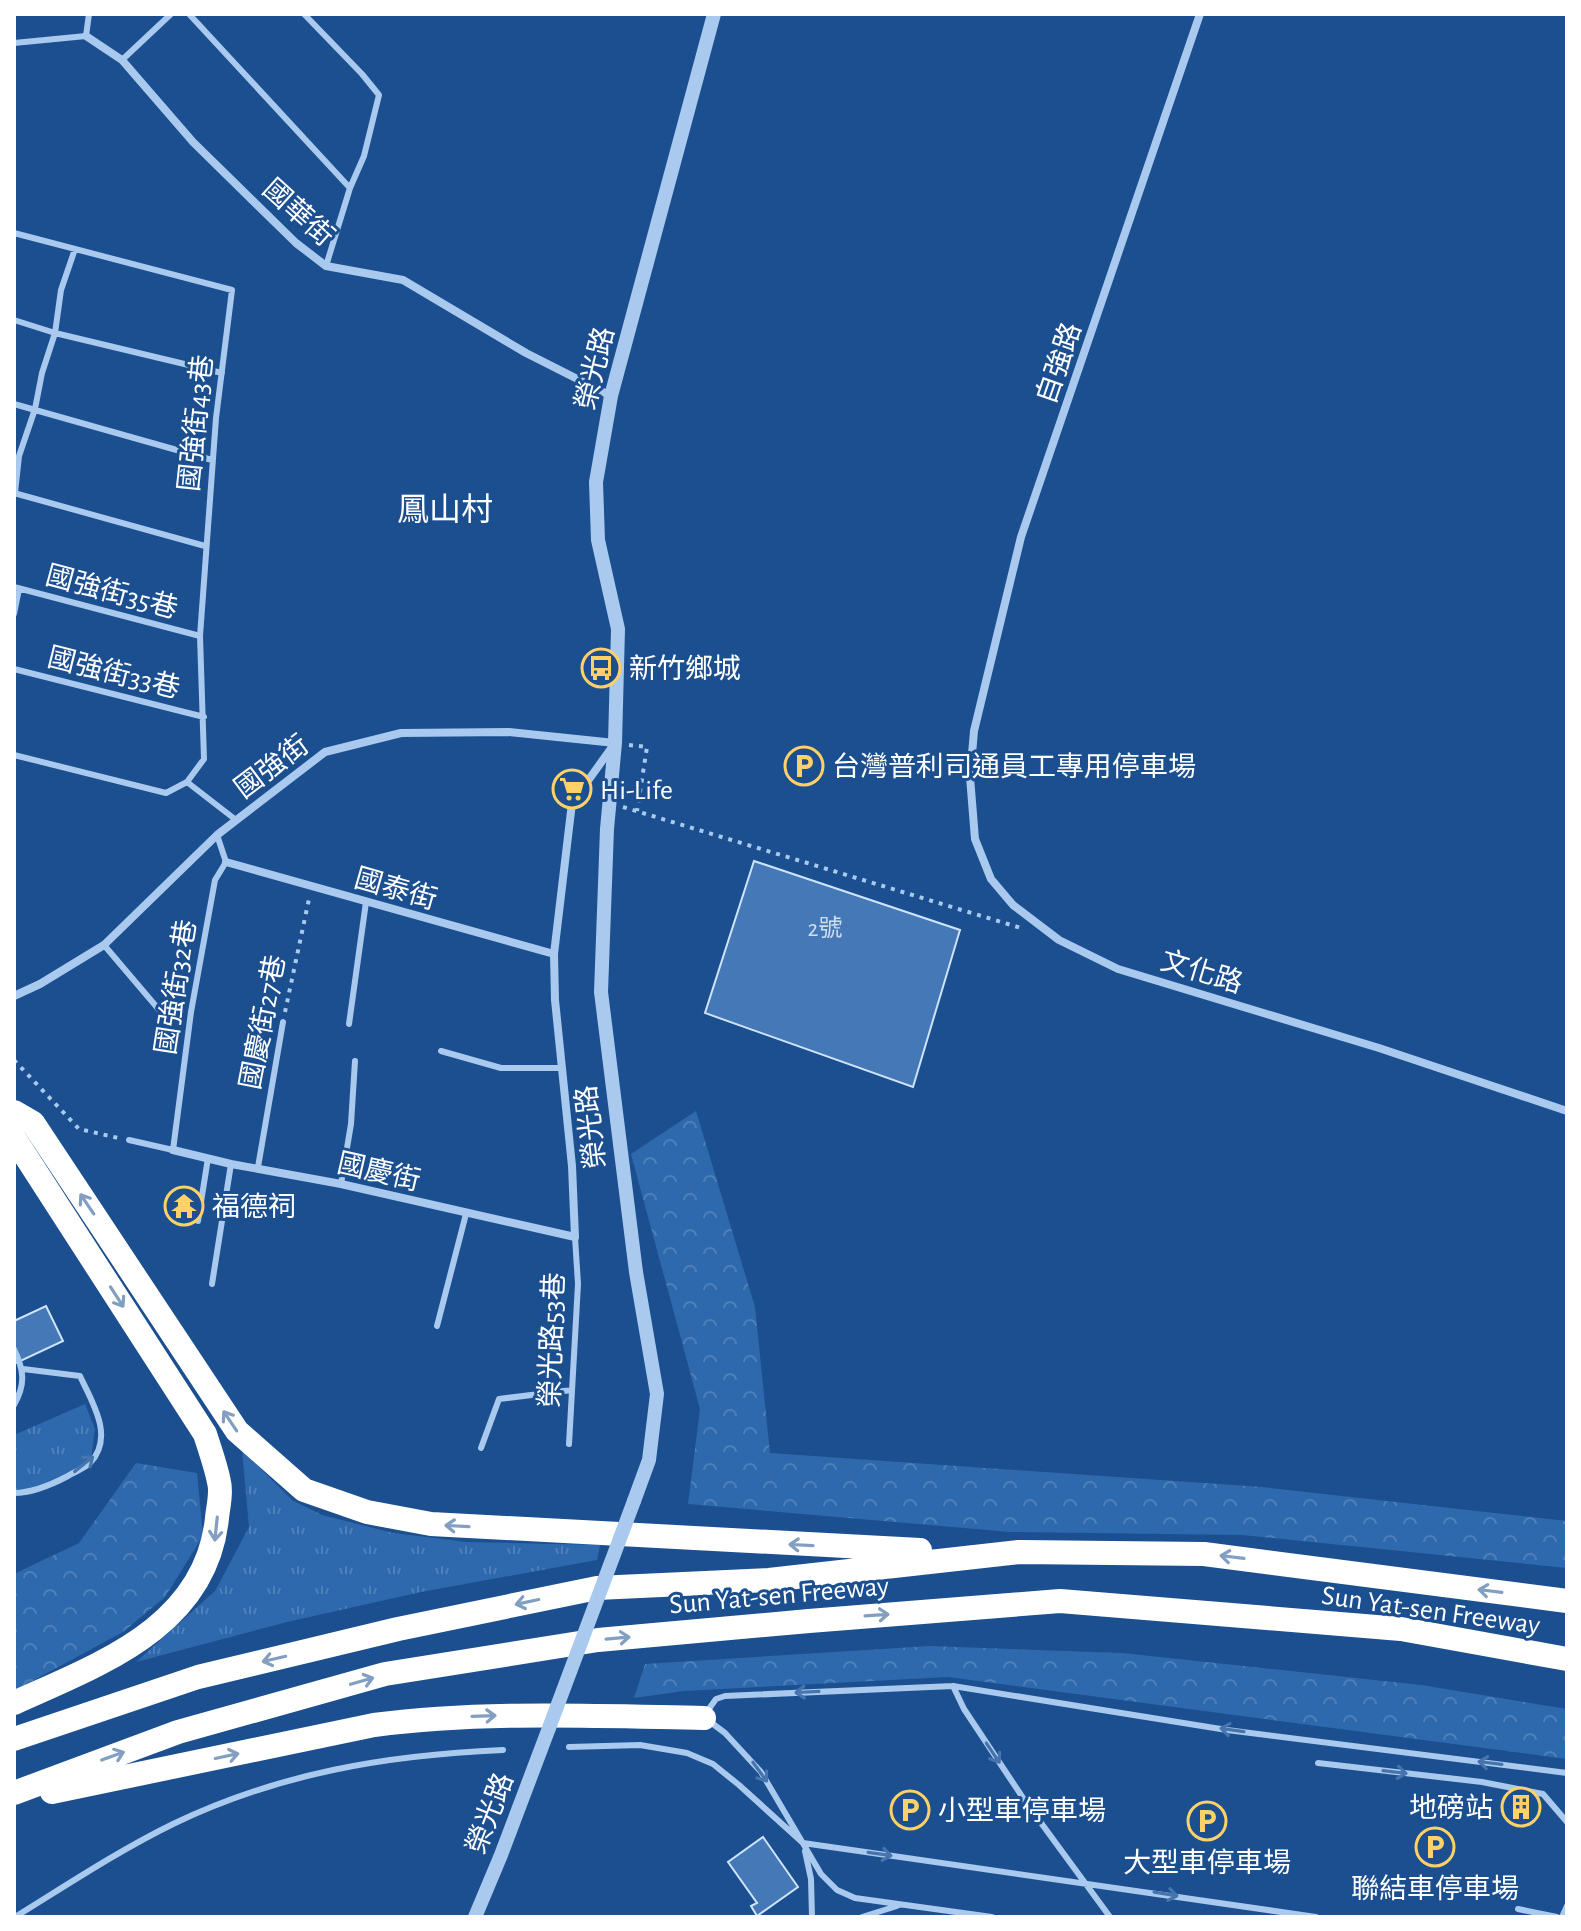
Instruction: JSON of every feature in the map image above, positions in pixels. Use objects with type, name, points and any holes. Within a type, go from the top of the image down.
[{"type":"highway","points":[[14,1112],[33,1123],[237,1431],[304,1490],[367,1512],[431,1524],[896,1550],[1019,1552]]},
{"type":"highway","points":[[14,1138],[205,1434],[220,1485],[214,1543],[192,1589],[165,1621],[111,1658],[14,1703]]},
{"type":"highway","name":"Sun Yat-sen Freeway","points":[[14,1739],[198,1677],[398,1629],[597,1588],[769,1580],[1019,1552],[1204,1554],[1567,1601]]},
{"type":"highway","name":"Sun Yat-sen Freeway","points":[[14,1793],[178,1732],[385,1674],[598,1640],[809,1621],[1060,1601],[1401,1629],[1567,1659]]},
{"type":"highway","points":[[14,1800],[374,1725],[416,1720],[496,1715],[704,1718]]},
{"type":"street","name":"榮光路","points":[[475,1917],[649,1460],[657,1394],[633,1256],[601,992],[618,629],[598,540],[596,482],[611,396],[714,14]]},
{"type":"street","name":"自強路","points":[[974,731],[1021,537],[1200,14]]},
{"type":"street","name":"國華街","points":[[86,36],[122,60],[193,142],[296,243],[326,266],[403,280],[526,353],[611,396]]},
{"type":"street","name":"文化路","points":[[974,731],[970,777],[975,839],[991,879],[1013,905],[1059,940],[1118,969],[1379,1048],[1567,1111]]},
{"type":"street","name":"國強街","points":[[14,996],[104,945],[217,835],[325,752],[401,733],[509,732],[615,743]]},
{"type":"street","name":"榮光路","points":[[575,1237],[572,1166],[555,1000],[554,954],[572,803],[615,743]]},
{"type":"street","name":"國泰街","points":[[226,862],[554,954]]},
{"type":"street","name":"國慶街","points":[[173,1150],[575,1237]]},
{"type":"lane","points":[[14,43],[86,36],[89,14]]},
{"type":"lane","points":[[189,14],[350,188]]},
{"type":"lane","points":[[304,14],[379,95],[364,156],[350,188],[326,266]]},
{"type":"lane","points":[[122,60],[168,16]]},
{"type":"lane","name":"國強街43巷","points":[[14,233],[232,290],[205,546],[200,636],[204,759],[187,782]]},
{"type":"lane","points":[[75,249],[61,290],[55,333],[35,409],[19,456],[15,493],[205,546]]},
{"type":"lane","points":[[14,320],[55,333],[222,373]]},
{"type":"lane","points":[[14,404],[212,460]]},
{"type":"lane","points":[[14,614],[17,588]]},
{"type":"lane","name":"國強街35巷","points":[[17,588],[200,636]]},
{"type":"lane","name":"國強街33巷","points":[[14,669],[204,717]]},
{"type":"lane","points":[[14,755],[166,793],[187,782],[236,820]]},
{"type":"lane","points":[[217,835],[226,862]]},
{"type":"lane","name":"國強街32巷","points":[[173,1150],[191,1012],[212,895],[215,880],[226,862]]},
{"type":"lane","points":[[349,1024],[366,902]]},
{"type":"lane","points":[[104,945],[166,1018]]},
{"type":"lane","name":"國慶街27巷","points":[[258,1167],[283,1022]]},
{"type":"lane","points":[[441,1051],[501,1068],[562,1068]]},
{"type":"lane","points":[[341,1184],[351,1124],[355,1061]]},
{"type":"lane","points":[[129,1140],[173,1150]]},
{"type":"lane","points":[[198,1221],[208,1158]]},
{"type":"lane","points":[[212,1284],[231,1164]]},
{"type":"lane","points":[[437,1326],[466,1214]]},
{"type":"lane","name":"榮光路53巷","points":[[569,1444],[578,1284],[575,1237]]},
{"type":"lane","points":[[14,1349],[23,1369],[19,1397],[14,1405]]},
{"type":"lane","points":[[14,1493],[25,1493],[54,1483],[89,1464],[101,1445],[100,1417],[80,1376],[23,1369]]},
{"type":"lane","points":[[481,1448],[499,1399],[572,1390]]},
{"type":"lane","points":[[953,1686],[964,1709],[1025,1801],[1110,1917]]},
{"type":"lane","points":[[992,1917],[855,1898],[837,1890],[821,1874],[761,1772],[725,1733],[704,1718],[709,1706],[725,1696],[953,1686],[1227,1730],[1567,1773]]},
{"type":"lane","points":[[569,1747],[640,1745],[687,1753],[713,1764],[803,1843],[1316,1917]]},
{"type":"lane","points":[[15,1917],[123,1851],[173,1824],[229,1800],[299,1778],[377,1760],[503,1750]]},
{"type":"lane","points":[[1318,1763],[1482,1782],[1543,1794],[1567,1822]]},
{"type":"lane","points":[[803,1843],[811,1879],[812,1917]]},
{"type":"lane","points":[[862,1917],[900,1905]]},
{"type":"lane","points":[[1518,1909],[1560,1917],[1567,1906]]},
{"type":"path","points":[[615,743],[647,747],[637,811]]},
{"type":"path","points":[[610,803],[1059,940]]},
{"type":"path","name":"國慶街27巷","points":[[283,1022],[311,886]]},
{"type":"path","points":[[14,1060],[79,1129],[129,1140]]},
{"type":"green space","points":[[696,1111],[755,1307],[770,1453],[1262,1487],[1567,1521],[1567,1568],[1242,1535],[1010,1532],[688,1504],[700,1409],[631,1154]]},
{"type":"green space","points":[[85,1404],[95,1429],[91,1459],[68,1477],[14,1494],[14,1435]]},
{"type":"green space","points":[[242,1450],[292,1500],[322,1515],[393,1533],[467,1542],[600,1545],[597,1560],[421,1592],[287,1622],[136,1662],[215,1591],[249,1527]]},
{"type":"green space","points":[[136,1463],[197,1473],[203,1536],[165,1597],[123,1632],[14,1691],[14,1574],[79,1543]]},
{"type":"green space","points":[[930,1646],[1122,1653],[1421,1685],[1567,1709],[1567,1759],[948,1677],[684,1691],[634,1698],[645,1664]]},
{"type":"building","points":[[754,861],[960,930],[913,1087],[705,1013]]},
{"type":"building","name":"福德祠","points":[[185,1195],[195,1210],[182,1218],[173,1202]]},
{"type":"building","points":[[46,1306],[63,1341],[14,1364],[14,1321]]},
{"type":"building","name":"地磅站","points":[[1515,1795],[1532,1799],[1528,1818],[1511,1815]]},
{"type":"building","points":[[763,1837],[798,1887],[757,1916],[751,1906],[757,1903],[728,1862]]},
{"type":"place","name":"新竹鄉城","points":[[601,668]]},
{"type":"place","name":"台灣普利司通員工專用停車場","points":[[804,766]]},
{"type":"place","name":"Hi-Life","points":[[572,789]]},
{"type":"place","name":"福德祠","points":[[184,1206]]},
{"type":"place","name":"地磅站","points":[[1521,1807]]},
{"type":"place","name":"小型車停車場","points":[[910,1810]]},
{"type":"place","name":"大型車停車場","points":[[1207,1821]]},
{"type":"place","name":"聯結車停車場","points":[[1435,1847]]},
{"type":"district","name":"鳳山村","points":[[445,509]]}]
